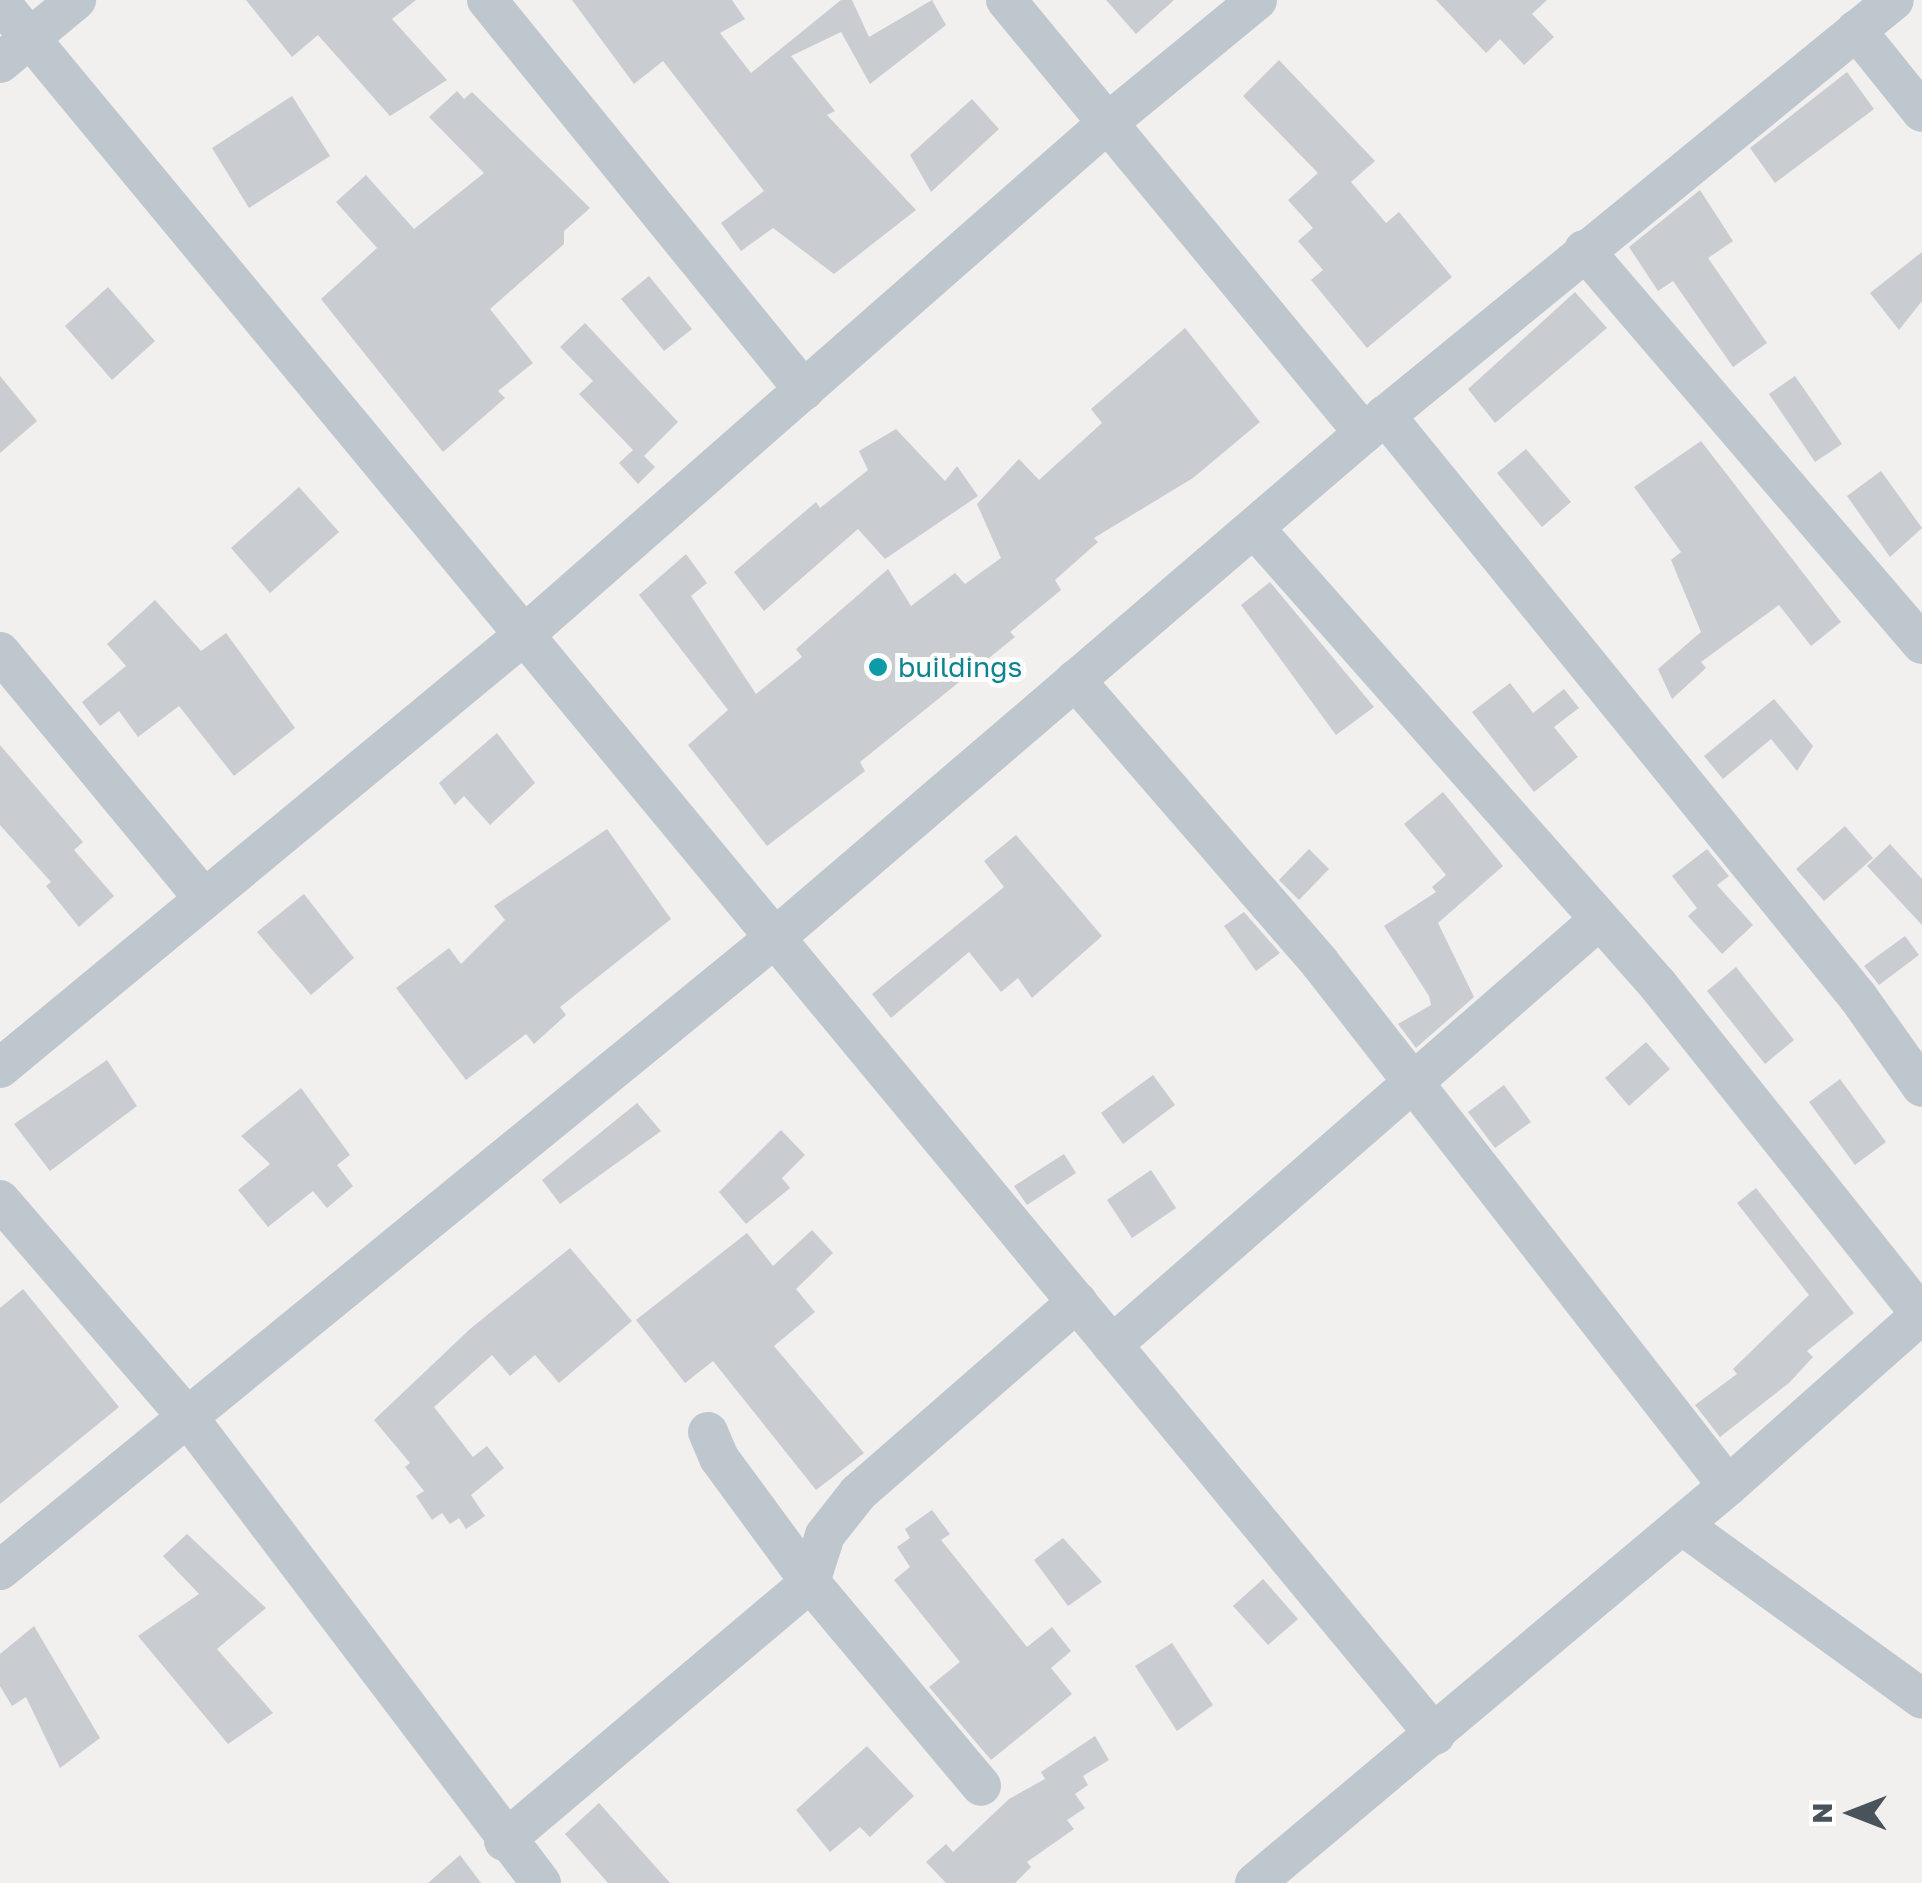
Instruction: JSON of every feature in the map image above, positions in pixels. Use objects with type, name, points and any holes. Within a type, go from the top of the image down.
[{"type":"street","points":[[15,51],[76,0]]},
{"type":"street","points":[[487,0],[804,390]]},
{"type":"street","points":[[1006,0],[1374,424],[1858,996],[1922,1087]]},
{"type":"street","points":[[0,1068],[524,635],[1111,120],[1257,0]]},
{"type":"street","points":[[0,1570],[190,1420],[777,936],[1374,424],[1894,0]]},
{"type":"street","points":[[0,2],[15,51],[524,635],[1435,1735]]},
{"type":"street","points":[[1856,30],[1922,112]]},
{"type":"street","points":[[1584,250],[1922,644]]},
{"type":"street","points":[[1254,528],[1599,920],[1922,1314],[1728,1486],[1255,1883]]},
{"type":"street","points":[[0,652],[204,899]]},
{"type":"street","points":[[1075,680],[1415,1080],[1728,1486]]},
{"type":"street","points":[[1112,1344],[1599,920]]},
{"type":"street","points":[[0,1200],[190,1420],[504,1841],[542,1883]]},
{"type":"street","points":[[504,1841],[810,1582],[825,1535],[858,1493],[1076,1302]]},
{"type":"street","points":[[708,1432],[719,1458],[810,1582],[981,1786]]},
{"type":"street","points":[[1682,1525],[1922,1699]]},
{"type":"building","points":[[246,0],[416,0],[392,19],[447,80],[390,116],[318,35],[292,57]]},
{"type":"building","points":[[572,0],[732,0],[745,19],[720,33],[751,73],[841,0],[852,0],[869,37],[932,0],[946,25],[870,84],[841,32],[791,56],[835,111],[827,115],[916,210],[834,274],[773,228],[741,251],[721,223],[764,191],[663,61],[634,84]]},
{"type":"building","points":[[1106,0],[1174,0],[1136,34]]},
{"type":"building","points":[[1436,0],[1547,0],[1532,14],[1554,37],[1524,65],[1500,39],[1486,53]]},
{"type":"building","points":[[1279,60],[1375,161],[1351,182],[1386,223],[1399,212],[1452,277],[1367,348],[1311,280],[1323,270],[1298,241],[1313,228],[1288,200],[1318,173],[1243,96]]},
{"type":"building","points":[[1847,72],[1874,109],[1775,183],[1750,148]]},
{"type":"building","points":[[457,91],[464,99],[472,92],[590,208],[564,231],[564,244],[490,309],[533,363],[498,391],[505,398],[443,452],[321,299],[377,248],[336,202],[366,175],[414,229],[484,173],[429,117]]},
{"type":"building","points":[[292,96],[330,156],[249,208],[212,148]]},
{"type":"building","points":[[972,99],[999,129],[931,192],[910,155]]},
{"type":"building","points":[[1700,190],[1733,241],[1708,258],[1767,343],[1733,367],[1673,281],[1658,291],[1629,247]]},
{"type":"building","points":[[1922,252],[1922,301],[1899,330],[1870,293]]},
{"type":"building","points":[[649,276],[692,329],[664,351],[621,299]]},
{"type":"building","points":[[108,287],[155,341],[112,380],[65,326]]},
{"type":"building","points":[[1575,292],[1607,328],[1495,423],[1468,389]]},
{"type":"building","points":[[585,323],[678,422],[644,456],[655,467],[638,484],[619,463],[633,450],[579,394],[593,381],[560,347]]},
{"type":"building","points":[[1185,328],[1260,422],[1193,478],[1094,538],[1098,542],[1055,580],[1061,590],[1010,632],[1015,637],[860,762],[865,771],[767,846],[688,745],[728,710],[639,595],[686,554],[707,583],[691,596],[756,694],[802,657],[796,649],[888,569],[911,606],[955,573],[965,584],[1001,558],[977,504],[1019,459],[1039,480],[1102,423],[1091,409]]},
{"type":"building","points":[[0,376],[37,421],[0,453]]},
{"type":"building","points":[[1795,376],[1842,444],[1815,462],[1769,394]]},
{"type":"building","points":[[896,429],[945,481],[957,466],[978,496],[885,559],[858,529],[764,611],[734,572],[816,502],[820,508],[868,470],[859,451]]},
{"type":"building","points":[[1701,441],[1841,622],[1811,646],[1779,605],[1701,662],[1706,668],[1672,699],[1658,669],[1701,632],[1671,560],[1681,552],[1634,487]]},
{"type":"building","points":[[1526,449],[1571,502],[1542,527],[1497,473]]},
{"type":"building","points":[[1881,471],[1922,528],[1890,557],[1847,496]]},
{"type":"building","points":[[299,487],[339,532],[270,593],[231,548]]},
{"type":"building","points":[[1270,582],[1374,707],[1336,735],[1241,605]]},
{"type":"building","points":[[155,600],[201,651],[226,633],[295,728],[234,776],[179,706],[138,737],[119,711],[100,726],[82,702],[126,666],[107,644]]},
{"type":"building","points":[[1510,683],[1533,713],[1564,689],[1579,708],[1554,727],[1578,757],[1534,792],[1472,712]]},
{"type":"building","points":[[1774,699],[1813,746],[1797,771],[1771,739],[1723,779],[1704,756]]},
{"type":"building","points":[[497,733],[535,783],[490,825],[464,796],[455,805],[439,783]]},
{"type":"building","points":[[0,745],[83,842],[74,850],[114,896],[79,927],[46,886],[51,882],[0,825]]},
{"type":"building","points":[[1443,792],[1503,866],[1438,923],[1474,997],[1416,1048],[1398,1024],[1431,1005],[1429,996],[1384,926],[1436,892],[1432,887],[1446,875],[1404,824]]},
{"type":"building","points":[[1845,826],[1873,858],[1824,901],[1796,869]]},
{"type":"building","points":[[607,829],[671,919],[560,1007],[566,1015],[534,1044],[526,1034],[466,1080],[396,988],[449,948],[461,964],[505,920],[494,906]]},
{"type":"building","points":[[1016,835],[1102,936],[1032,998],[1018,978],[1001,992],[969,952],[891,1018],[872,994],[1004,887],[984,861]]},
{"type":"building","points":[[1890,844],[1922,879],[1922,925],[1867,866]]},
{"type":"building","points":[[1309,849],[1329,869],[1299,900],[1279,880]]},
{"type":"building","points":[[1707,849],[1729,876],[1717,885],[1753,925],[1722,954],[1688,916],[1697,908],[1672,876]]},
{"type":"building","points":[[304,894],[354,958],[311,995],[257,932]]},
{"type":"building","points":[[1244,912],[1280,953],[1256,971],[1224,926]]},
{"type":"building","points":[[1905,936],[1919,955],[1879,985],[1864,966]]},
{"type":"building","points":[[1736,967],[1794,1040],[1765,1064],[1707,991]]},
{"type":"building","points":[[1646,1042],[1670,1069],[1629,1106],[1605,1078]]},
{"type":"building","points":[[107,1060],[137,1106],[50,1171],[14,1124]]},
{"type":"building","points":[[1153,1075],[1175,1105],[1123,1144],[1101,1113]]},
{"type":"building","points":[[1840,1079],[1886,1142],[1855,1165],[1809,1102]]},
{"type":"building","points":[[1504,1085],[1531,1122],[1495,1148],[1468,1112]]},
{"type":"building","points":[[301,1088],[350,1155],[337,1165],[353,1186],[327,1208],[313,1191],[268,1227],[238,1190],[270,1164],[241,1136]]},
{"type":"building","points":[[637,1103],[661,1131],[560,1204],[542,1180]]},
{"type":"building","points":[[781,1130],[805,1155],[782,1178],[790,1188],[746,1224],[719,1192]]},
{"type":"building","points":[[1064,1154],[1076,1173],[1027,1205],[1014,1186]]},
{"type":"building","points":[[1151,1170],[1176,1208],[1132,1238],[1107,1200]]},
{"type":"building","points":[[1756,1188],[1854,1313],[1807,1351],[1813,1357],[1789,1383],[1720,1437],[1695,1405],[1737,1374],[1733,1369],[1809,1295],[1737,1203]]},
{"type":"building","points":[[812,1230],[833,1253],[796,1289],[815,1312],[774,1346],[864,1453],[816,1490],[713,1361],[685,1383],[636,1320],[747,1233],[773,1266]]},
{"type":"building","points":[[570,1248],[632,1321],[559,1383],[535,1355],[510,1376],[492,1355],[434,1407],[473,1457],[487,1446],[504,1468],[471,1495],[485,1516],[466,1529],[459,1518],[450,1524],[442,1513],[432,1520],[416,1496],[424,1491],[405,1467],[410,1463],[374,1420],[470,1329]]},
{"type":"building","points":[[23,1289],[119,1407],[0,1504],[0,1308]]},
{"type":"building","points":[[932,1510],[950,1534],[941,1540],[1027,1647],[1052,1627],[1071,1651],[1051,1668],[1072,1694],[991,1760],[929,1687],[960,1662],[894,1580],[910,1567],[897,1547],[910,1538],[905,1529]]},
{"type":"building","points":[[187,1534],[266,1608],[217,1649],[273,1713],[228,1744],[138,1636],[199,1594],[163,1556]]},
{"type":"building","points":[[1063,1538],[1102,1582],[1068,1606],[1034,1560]]},
{"type":"building","points":[[1263,1579],[1298,1619],[1268,1645],[1233,1606]]},
{"type":"building","points":[[34,1626],[100,1738],[60,1768],[26,1697],[12,1706],[0,1686],[0,1654]]},
{"type":"building","points":[[1172,1643],[1213,1705],[1177,1731],[1135,1666]]},
{"type":"building","points":[[1095,1736],[1109,1760],[1083,1776],[1088,1785],[1075,1794],[1085,1808],[1067,1820],[1074,1829],[1027,1862],[1031,1867],[1015,1883],[946,1883],[926,1862],[946,1844],[953,1852],[1009,1799],[1045,1779],[1041,1772]]},
{"type":"building","points":[[867,1746],[914,1796],[870,1837],[860,1827],[830,1852],[796,1810]]},
{"type":"building","points":[[599,1803],[670,1883],[608,1883],[565,1834]]},
{"type":"building","points":[[460,1855],[481,1883],[428,1883]]},
{"type":"place","name":"buildings","points":[[878,667]]}]
